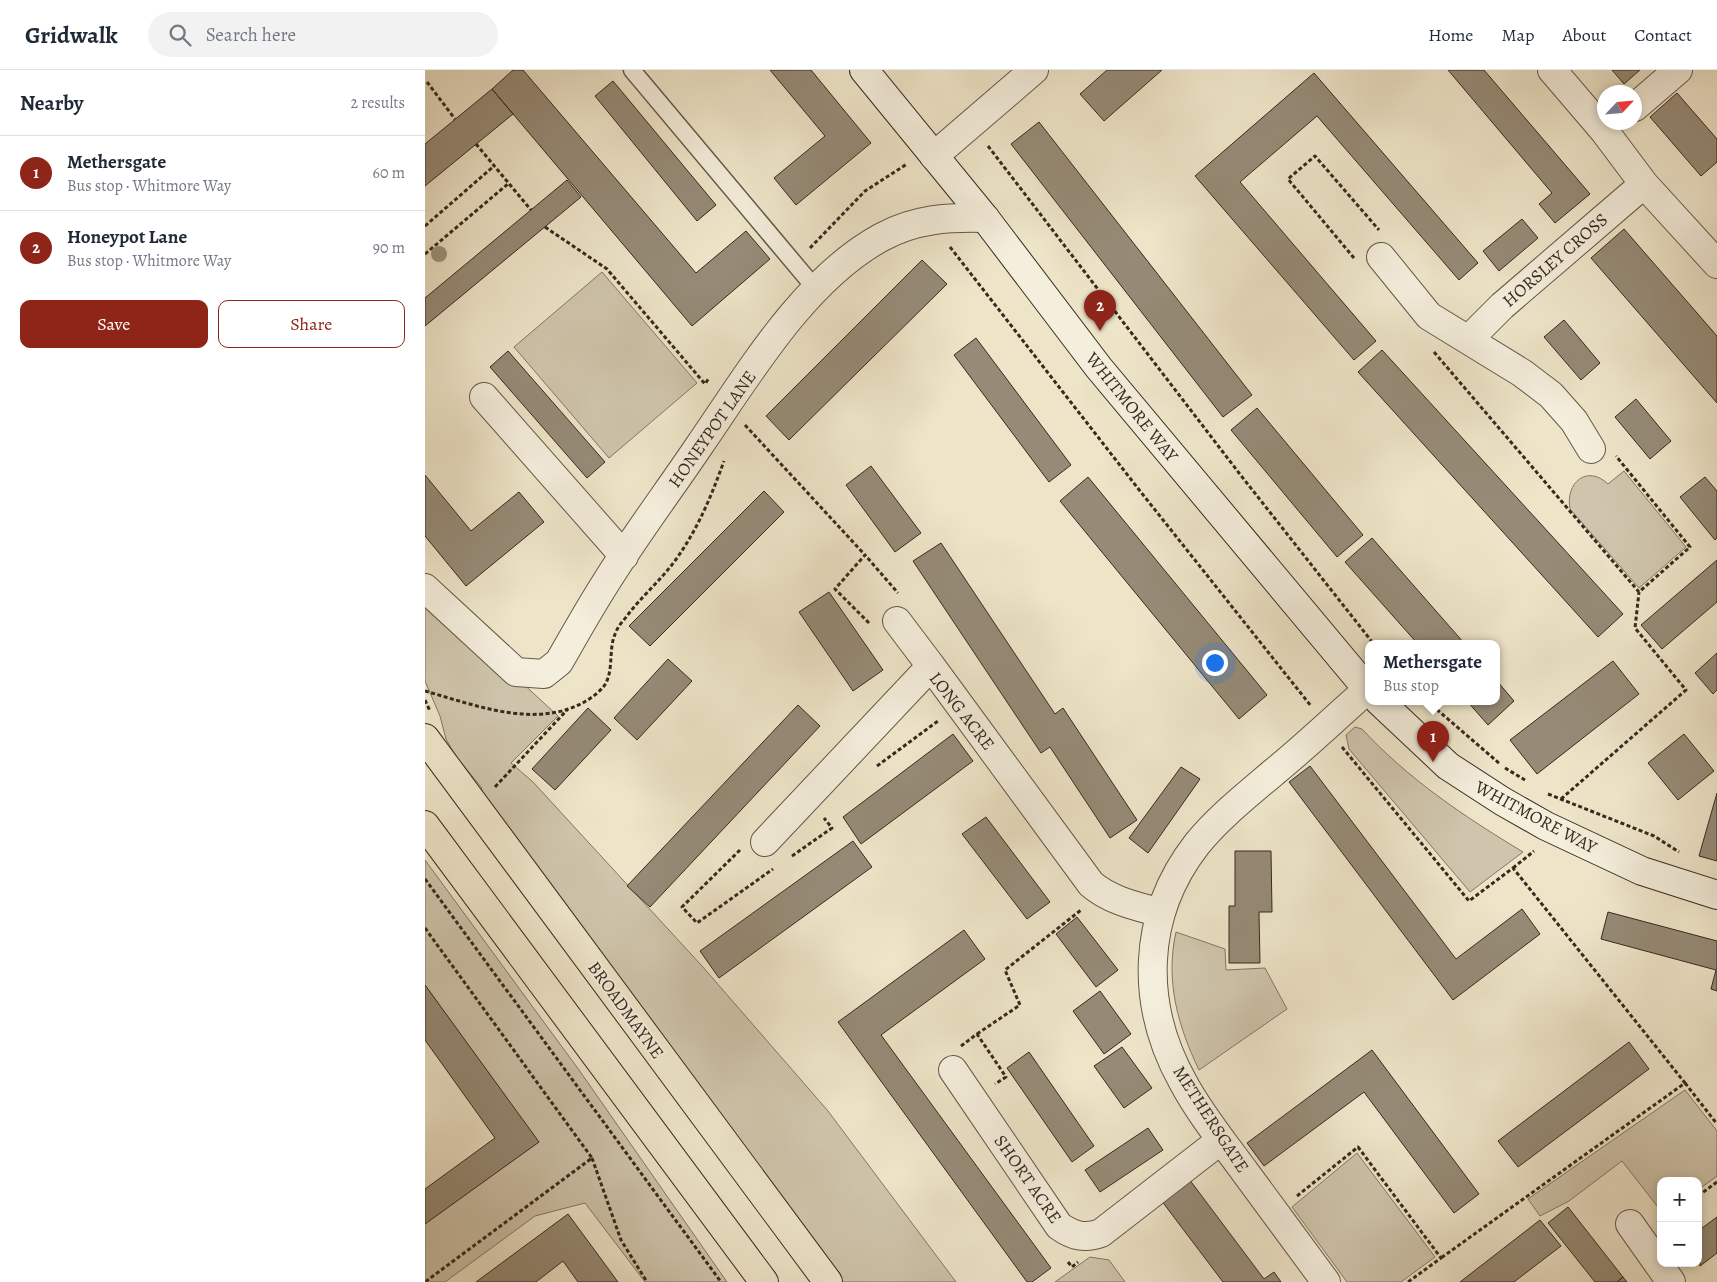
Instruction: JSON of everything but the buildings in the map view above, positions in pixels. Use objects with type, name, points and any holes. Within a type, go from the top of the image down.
[{"type":"main road","name":"BROADMAYNE","points":[[428,726],[828,1282]]},
{"type":"main road","points":[[425,825],[764,1282]]},
{"type":"street","name":"WHITMORE WAY","points":[[864,70],[922,160],[985,218],[1099,368],[1365,686]]},
{"type":"street","points":[[922,160],[1034,70]]},
{"type":"street","points":[[1552,70],[1597,114]]},
{"type":"street","points":[[1642,101],[1678,70]]},
{"type":"street","points":[[1612,130],[1644,184],[1717,264]]},
{"type":"street","name":"HORSLEY CROSS","points":[[1469,339],[1502,306],[1644,184]]},
{"type":"street","name":"HONEYPOT LANE","points":[[425,588],[507,666],[516,672],[544,674],[559,662],[606,582],[737,391],[791,316],[815,288],[854,255],[882,237],[914,224],[945,217],[985,218]]},
{"type":"street","points":[[1381,257],[1429,316],[1469,339],[1551,395],[1574,421],[1591,449]]},
{"type":"street","points":[[485,397],[624,556]]},
{"type":"street","points":[[891,615],[931,666]]},
{"type":"street","name":"LONG ACRE","points":[[758,850],[931,666],[1091,884],[1109,897],[1161,913]]},
{"type":"street","name":"METHERSGATE","points":[[1326,1282],[1221,1140],[1183,1083],[1169,1053],[1158,1020],[1152,996],[1152,970],[1154,944],[1161,913],[1175,878],[1196,845],[1239,801],[1365,700]]},
{"type":"street","name":"WHITMORE WAY","points":[[1384,705],[1448,766],[1503,802],[1546,826],[1642,871],[1717,894]]},
{"type":"street","name":"SHORT ACRE","points":[[953,1070],[1059,1226],[1070,1234],[1090,1237],[1101,1233],[1221,1140]]},
{"type":"street","points":[[1630,1224],[1671,1282]]},
{"type":"lane","points":[[632,70],[815,288]]},
{"type":"path","points":[[427,82],[455,119]]},
{"type":"path","points":[[476,144],[531,210]]},
{"type":"path","points":[[988,144],[1239,473],[1371,640]]},
{"type":"path","points":[[807,251],[865,191],[895,170],[922,160]]},
{"type":"path","points":[[425,226],[494,166]]},
{"type":"path","points":[[425,254],[509,183]]},
{"type":"path","points":[[545,227],[607,269],[705,384],[710,377]]},
{"type":"path","points":[[949,246],[1313,708]]},
{"type":"path","points":[[741,419],[865,555],[891,615]]},
{"type":"path","points":[[425,691],[481,707],[522,714],[552,713],[568,709],[593,697],[605,685],[611,671],[612,644],[616,631],[643,595],[673,564],[693,534],[727,455]]},
{"type":"path","points":[[865,555],[835,589],[891,615]]},
{"type":"path","points":[[1561,798],[1687,690],[1635,628],[1639,592]]},
{"type":"path","points":[[425,700],[428,726]]},
{"type":"path","points":[[1432,705],[1498,763],[1529,783]]},
{"type":"path","points":[[490,793],[568,709]]},
{"type":"path","points":[[872,770],[945,717]]},
{"type":"path","points":[[1339,744],[1469,901],[1537,849],[1531,846]]},
{"type":"path","points":[[1545,792],[1654,836],[1684,856]]},
{"type":"path","points":[[788,859],[832,828],[821,814]]},
{"type":"path","points":[[773,869],[758,850],[681,907],[697,923],[781,864]]},
{"type":"path","points":[[1513,868],[1717,1124]]},
{"type":"path","points":[[425,880],[721,1282]]},
{"type":"path","points":[[977,1034],[1020,1005],[1005,970],[1086,906]]},
{"type":"path","points":[[425,928],[593,1158],[621,1240],[647,1282]]},
{"type":"path","points":[[1408,1282],[1685,1083]]},
{"type":"path","points":[[1294,1198],[1358,1147],[1441,1258]]},
{"type":"path","points":[[425,1282],[593,1158]]},
{"type":"path","points":[[1702,1193],[1717,1182]]},
{"type":"shaded area","points":[[602,272],[697,383],[609,458],[514,347]]},
{"type":"shaded area","points":[[1624,471],[1686,547],[1639,588],[1570,509],[1571,491],[1579,479],[1585,476],[1593,476],[1600,478],[1608,484]]},
{"type":"shaded area","points":[[425,593],[558,716],[511,763],[533,782],[702,966],[828,1111],[956,1282],[838,1282],[488,809],[481,787],[455,755],[446,739],[440,716],[425,681]]},
{"type":"shaded area","points":[[1355,727],[1362,729],[1398,764],[1438,796],[1523,852],[1470,892],[1349,749],[1346,735]]},
{"type":"shaded area","points":[[425,860],[579,1070],[727,1282],[645,1282],[585,1203],[535,1216],[445,1282],[425,1282],[425,1224],[538,1142],[425,985]]},
{"type":"shaded area","points":[[1176,932],[1225,949],[1226,970],[1265,968],[1287,1009],[1199,1070],[1185,1037],[1175,1003],[1172,968]]},
{"type":"shaded area","points":[[1685,1090],[1717,1131],[1717,1176],[1702,1187],[1702,1177],[1657,1177],[1657,1206],[1622,1161],[1569,1201],[1540,1216],[1528,1199]]},
{"type":"shaded area","points":[[1357,1153],[1435,1257],[1401,1282],[1347,1282],[1292,1207]]},
{"type":"shaded area","points":[[1090,1257],[1109,1260],[1125,1282],[1055,1282]]},
{"type":"place","name":"Honeypot Lane","points":[[1100,331]]},
{"type":"place","name":"Methersgate","points":[[1433,762]]}]
